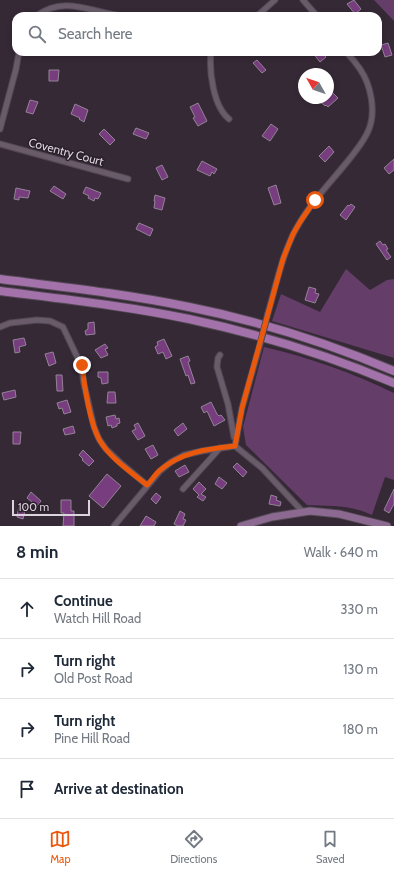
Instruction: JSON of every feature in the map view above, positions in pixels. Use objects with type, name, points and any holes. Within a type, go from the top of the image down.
[{"type":"highway","points":[[0,279],[148,300],[223,315],[325,344],[394,371]]},
{"type":"highway","points":[[0,291],[124,307],[214,325],[302,349],[341,362],[394,384]]},
{"type":"main road","points":[[241,526],[272,517],[302,511],[318,511],[339,514],[387,526]]},
{"type":"street","points":[[261,12],[275,0]]},
{"type":"street","points":[[303,0],[314,12]]},
{"type":"street","points":[[41,12],[56,5],[79,5],[102,12]]},
{"type":"street","points":[[0,129],[18,56]]},
{"type":"street","points":[[211,56],[211,72],[214,91],[220,109],[229,119]]},
{"type":"street","points":[[235,446],[238,422],[283,259],[296,228],[361,144],[369,130],[372,115],[370,91],[360,69],[349,56]]},
{"type":"street","name":"Coventry Court","points":[[0,144],[128,179]]},
{"type":"street","points":[[0,327],[10,322],[37,320],[50,321],[63,327],[82,365],[87,398],[94,427],[99,439],[117,460],[147,485]]},
{"type":"street","points":[[220,355],[218,358],[217,367],[229,409],[235,446],[262,468],[302,511]]},
{"type":"street","points":[[114,526],[147,485],[171,462],[184,455],[202,450],[235,446]]},
{"type":"street","points":[[183,489],[220,448]]},
{"type":"shaded area","points":[[374,0],[394,0],[394,21]]},
{"type":"shaded area","points":[[346,269],[370,290],[387,280],[394,279],[394,358],[272,321],[281,294],[320,312]]},
{"type":"shaded area","points":[[264,347],[330,366],[394,393],[394,480],[385,477],[372,515],[356,509],[307,505],[246,445],[243,427]]},
{"type":"building","points":[[354,0],[361,9],[357,12],[353,12],[347,4]]},
{"type":"building","points":[[388,43],[392,55],[385,57],[382,45]]},
{"type":"building","points":[[315,56],[325,56],[326,57],[320,62]]},
{"type":"building","points":[[257,60],[266,70],[262,73],[253,63]]},
{"type":"building","points":[[49,70],[59,70],[58,81],[49,81]]},
{"type":"building","points":[[334,94],[338,98],[334,102]]},
{"type":"building","points":[[30,100],[38,102],[33,114],[26,112]]},
{"type":"building","points":[[198,103],[207,121],[198,126],[193,118],[195,117],[190,107]]},
{"type":"building","points":[[75,104],[88,110],[84,122],[79,119],[80,118],[71,114]]},
{"type":"building","points":[[323,104],[331,104],[328,107],[326,105],[325,106]]},
{"type":"building","points":[[271,124],[278,129],[270,141],[262,136]]},
{"type":"building","points":[[136,128],[149,133],[146,139],[133,134]]},
{"type":"building","points":[[104,129],[115,140],[110,145],[99,134]]},
{"type":"building","points":[[329,146],[334,152],[325,162],[319,156]]},
{"type":"building","points":[[394,159],[394,170],[389,174],[384,168]]},
{"type":"building","points":[[202,161],[217,169],[214,174],[212,172],[210,176],[197,170]]},
{"type":"building","points":[[162,165],[168,177],[162,180],[156,168]]},
{"type":"building","points":[[276,185],[281,203],[274,205],[268,188]]},
{"type":"building","points":[[54,186],[66,194],[63,199],[50,191]]},
{"type":"building","points":[[86,187],[101,193],[98,199],[95,198],[94,201],[83,193]]},
{"type":"building","points":[[16,188],[30,191],[28,198],[19,197],[19,200],[14,199]]},
{"type":"building","points":[[155,195],[165,198],[162,210],[154,208]]},
{"type":"building","points":[[351,204],[355,207],[346,220],[340,215],[348,205],[349,206]]},
{"type":"building","points":[[139,223],[153,229],[150,236],[136,229]]},
{"type":"building","points":[[380,241],[383,245],[385,244],[388,249],[386,250],[391,257],[387,260],[376,244]]},
{"type":"building","points":[[309,287],[316,289],[315,293],[319,294],[315,303],[305,300]]},
{"type":"building","points":[[94,322],[95,334],[86,335],[85,331],[88,329],[88,323]]},
{"type":"building","points":[[24,338],[26,345],[19,347],[20,352],[15,353],[13,340]]},
{"type":"building","points":[[164,339],[172,356],[166,359],[163,352],[158,354],[155,347],[158,345],[157,342]]},
{"type":"building","points":[[105,344],[108,348],[105,349],[108,355],[101,358],[95,350]]},
{"type":"building","points":[[53,352],[56,363],[49,366],[45,354]]},
{"type":"building","points":[[188,356],[190,361],[188,362],[195,383],[191,384],[188,375],[186,376],[180,359]]},
{"type":"building","points":[[98,372],[108,372],[108,383],[102,384],[101,378],[98,377]]},
{"type":"building","points":[[56,375],[62,375],[63,391],[57,391]]},
{"type":"building","points":[[15,390],[16,397],[4,400],[2,393]]},
{"type":"building","points":[[108,392],[115,392],[116,403],[107,403]]},
{"type":"building","points":[[67,400],[71,412],[64,414],[62,408],[59,409],[57,403]]},
{"type":"building","points":[[211,402],[217,414],[219,416],[221,415],[225,420],[214,426],[207,411],[204,413],[201,407]]},
{"type":"building","points":[[115,415],[116,419],[119,418],[120,423],[112,428],[111,425],[108,426],[106,417]]},
{"type":"building","points":[[138,423],[145,436],[138,440],[132,431],[136,429],[134,425]]},
{"type":"building","points":[[183,423],[187,429],[178,436],[174,430]]},
{"type":"building","points":[[73,426],[75,433],[65,435],[63,429]]},
{"type":"building","points":[[13,432],[21,432],[20,444],[13,444]]},
{"type":"building","points":[[153,445],[158,455],[151,459],[145,449]]},
{"type":"building","points":[[83,450],[94,461],[89,466],[79,455]]},
{"type":"building","points":[[237,463],[247,472],[243,477],[233,467]]},
{"type":"building","points":[[185,465],[189,472],[179,477],[175,471]]},
{"type":"building","points":[[107,474],[121,486],[103,508],[89,496]]},
{"type":"building","points":[[219,477],[227,483],[222,489],[215,484]]},
{"type":"building","points":[[199,482],[206,489],[201,494],[206,497],[203,501],[197,497],[199,495],[193,489]]},
{"type":"building","points":[[394,489],[394,504],[389,513],[384,510]]},
{"type":"building","points":[[31,492],[41,501],[37,506],[27,498]]},
{"type":"building","points":[[156,493],[161,497],[156,504],[151,499]]},
{"type":"building","points":[[271,495],[277,497],[276,500],[281,502],[280,506],[269,504]]},
{"type":"building","points":[[61,500],[71,500],[71,511],[74,511],[74,526],[63,526],[64,513],[61,513]]},
{"type":"building","points":[[19,506],[26,507],[23,519],[17,517]]},
{"type":"building","points":[[180,511],[185,514],[183,519],[186,520],[183,526],[174,524]]},
{"type":"building","points":[[146,516],[156,522],[154,526],[140,526]]},
{"type":"route","points":[[82,365],[84,384],[94,427],[99,439],[106,449],[147,485],[171,462],[184,455],[202,450],[235,446],[238,422],[283,259],[293,234],[315,200]]}]
